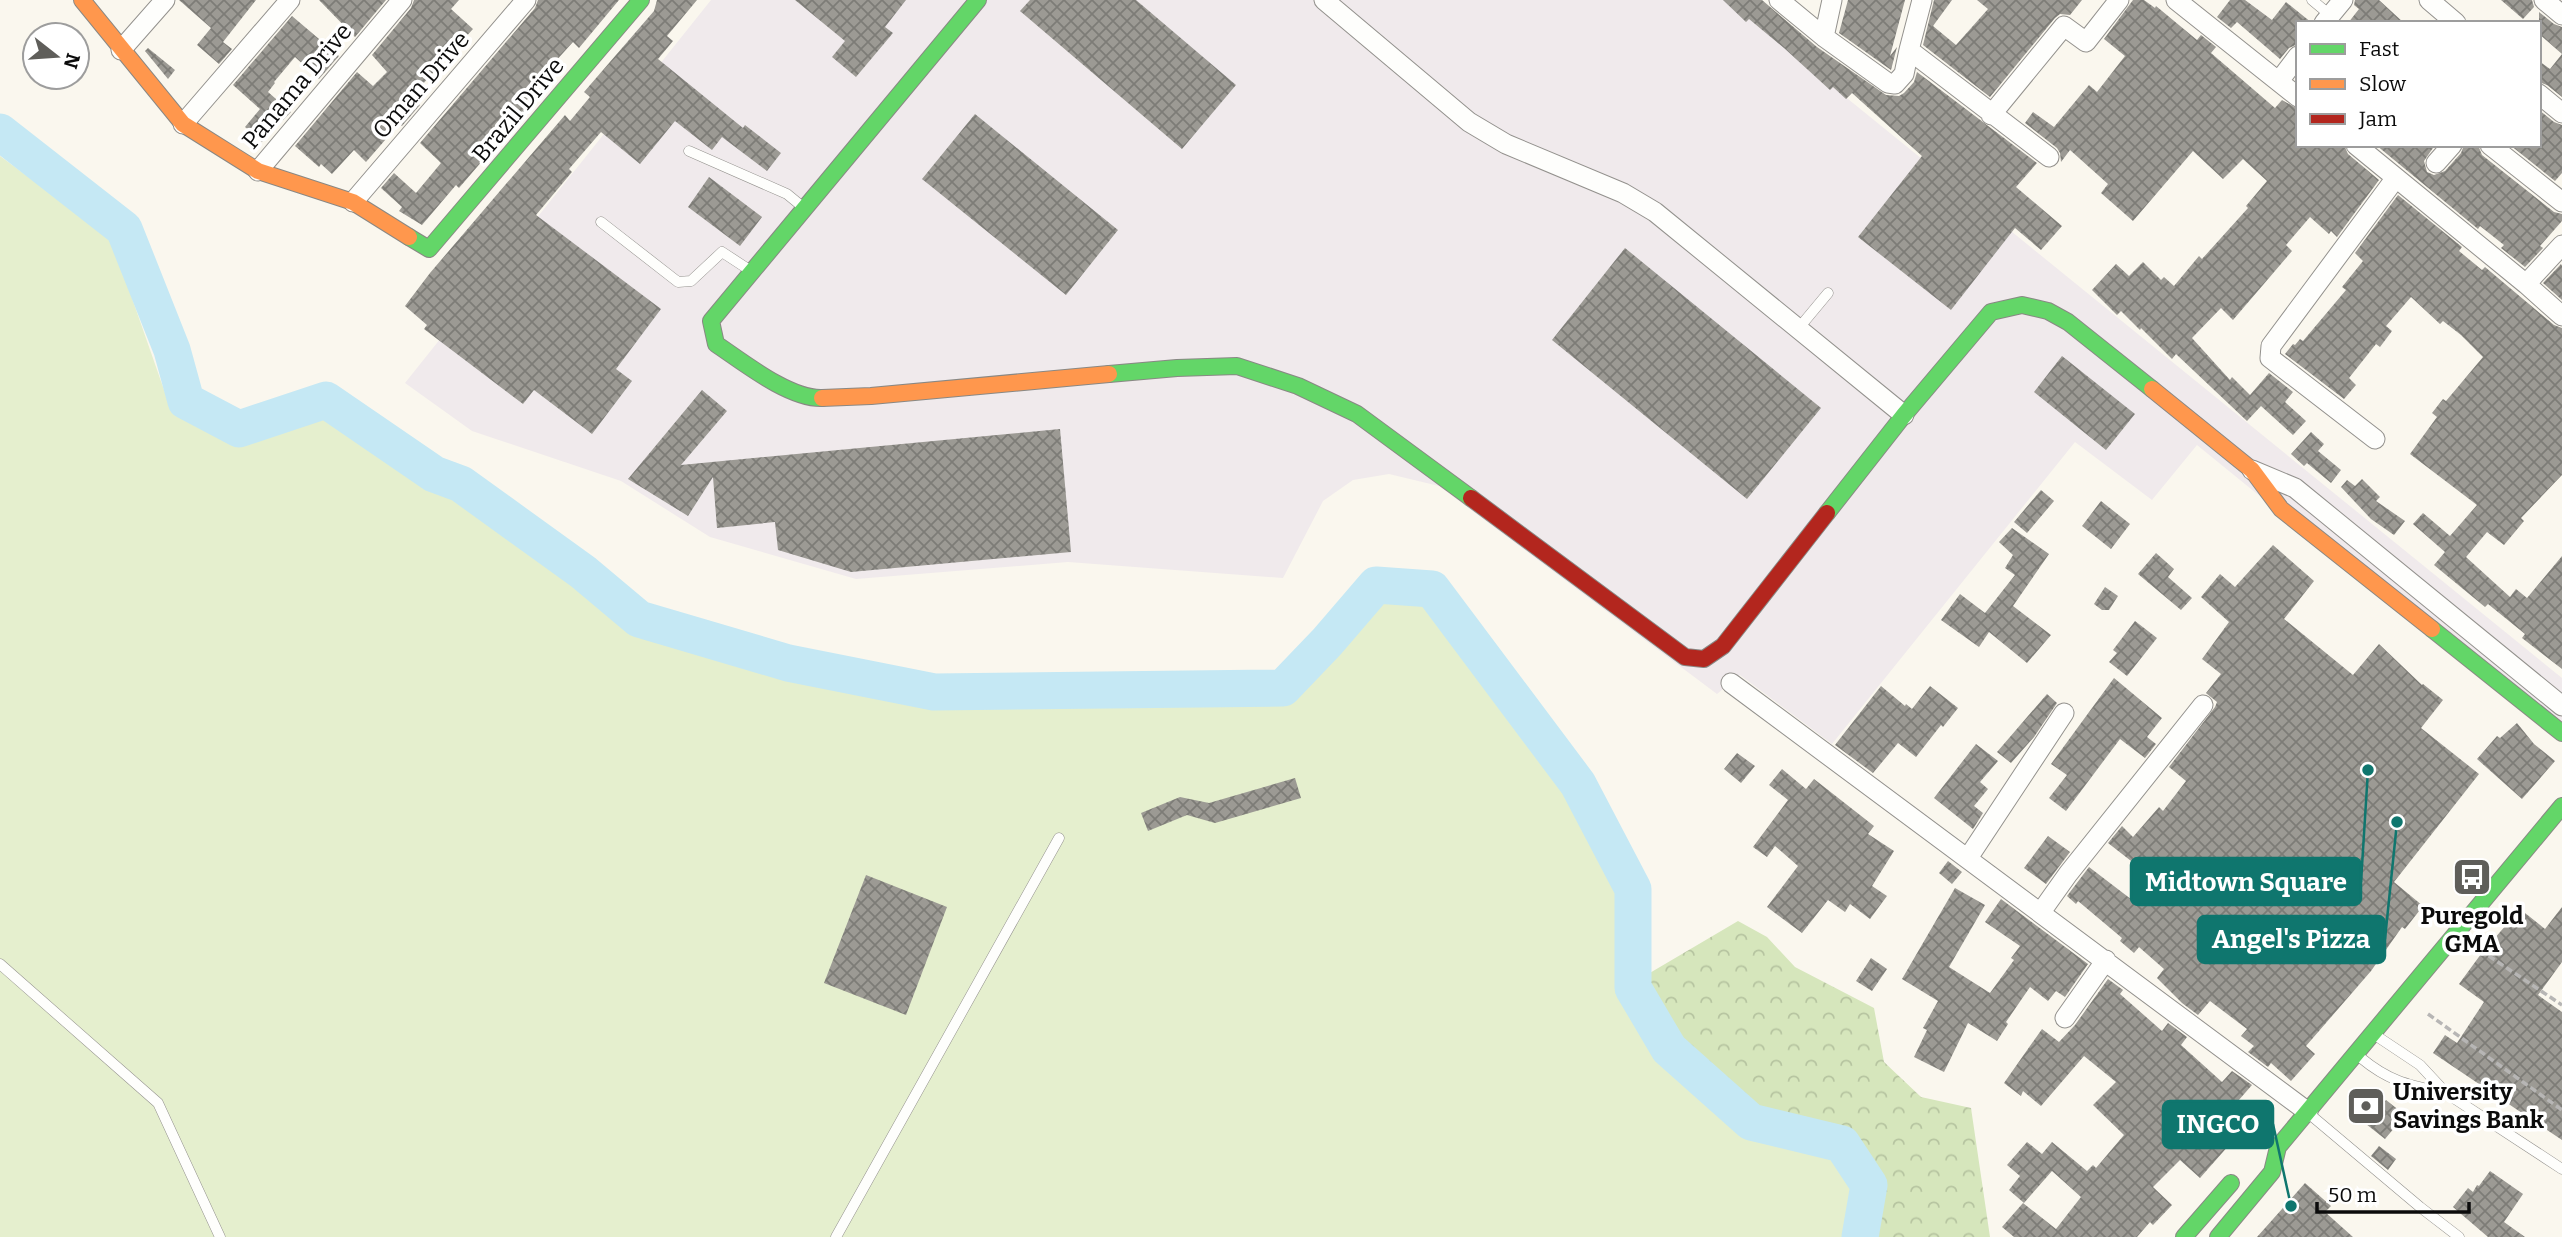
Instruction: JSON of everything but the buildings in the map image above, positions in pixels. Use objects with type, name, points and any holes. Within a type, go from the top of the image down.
[{"type":"main road","points":[[82,0],[183,124],[258,171],[353,202]]},
{"type":"main road","name":"Brazil Drive","points":[[353,202],[429,249],[641,0]]},
{"type":"main road","points":[[978,0],[710,321],[716,344],[780,385],[813,398],[871,396],[1177,368],[1237,366],[1298,386],[1357,414],[1685,657],[1704,659],[1723,646],[1904,415],[1991,312],[2011,304],[2030,304],[2068,322],[2252,470],[2281,509],[2527,708],[2562,733]]},
{"type":"main road","points":[[2184,1237],[2249,1163],[2278,1147],[2562,806]]},
{"type":"main road","points":[[2218,1237],[2272,1172],[2278,1147]]},
{"type":"street","points":[[121,50],[165,0]]},
{"type":"street","points":[[183,124],[290,0]]},
{"type":"street","name":"Panama Drive","points":[[258,171],[401,0]]},
{"type":"street","name":"Oman Drive","points":[[353,202],[526,0]]},
{"type":"street","points":[[1324,0],[1469,122],[1506,144],[1623,193],[1655,212],[1904,415]]},
{"type":"street","points":[[1779,0],[1824,37],[1888,83],[1895,84],[1904,74],[1922,0]]},
{"type":"street","points":[[1824,37],[1832,0]]},
{"type":"street","points":[[1991,115],[2064,26],[2086,42],[2119,0]]},
{"type":"street","points":[[2176,0],[2296,95]]},
{"type":"street","points":[[2429,0],[2449,15]]},
{"type":"street","points":[[2544,0],[2562,15]]},
{"type":"street","points":[[1909,50],[2049,157]]},
{"type":"street","points":[[2278,81],[2296,59]]},
{"type":"street","points":[[2541,96],[2562,113]]},
{"type":"street","points":[[2358,147],[2562,316]]},
{"type":"street","points":[[2436,163],[2450,147]]},
{"type":"street","points":[[2493,147],[2562,202]]},
{"type":"street","points":[[2375,439],[2270,358],[2270,352],[2271,346],[2395,178]]},
{"type":"street","points":[[2526,284],[2562,245]]},
{"type":"street","points":[[2252,470],[2295,488],[2562,706]]},
{"type":"street","points":[[1731,683],[2308,1112]]},
{"type":"street","points":[[2041,912],[2068,874],[2203,705]]},
{"type":"street","points":[[1968,858],[2064,713]]},
{"type":"street","points":[[2065,1018],[2106,960]]},
{"type":"lane","points":[[2312,0],[2332,13]]},
{"type":"lane","points":[[689,151],[787,194],[805,208]]},
{"type":"lane","points":[[601,222],[678,282],[691,281],[722,252],[751,272]]},
{"type":"lane","points":[[1798,329],[1828,293]]},
{"type":"lane","points":[[836,1237],[1059,838]]},
{"type":"lane","points":[[0,964],[158,1103],[220,1237]]},
{"type":"lane","points":[[2373,1034],[2420,1065],[2446,1093],[2562,1169]]},
{"type":"lane","points":[[2356,1054],[2380,1074],[2406,1085],[2446,1093]]},
{"type":"lane","points":[[2308,1112],[2459,1237]]},
{"type":"path","points":[[2480,950],[2562,1005]]},
{"type":"path","points":[[2428,1014],[2562,1110]]},
{"type":"shaded area","points":[[711,0],[1726,0],[2562,678],[2562,742],[2197,445],[2152,500],[2075,442],[1832,744],[1740,675],[1717,694],[1439,486],[1389,474],[1353,480],[1323,501],[1283,578],[1068,562],[856,579],[710,537],[621,481],[472,431],[405,383]]},
{"type":"green space","points":[[0,156],[111,238],[170,407],[241,440],[326,410],[577,578],[640,630],[807,675],[931,699],[1288,696],[1378,595],[1427,596],[1573,791],[1623,892],[1624,987],[1661,1051],[1750,1131],[1835,1152],[1859,1186],[1852,1237],[0,1237]]},
{"type":"green space","points":[[1738,921],[1767,937],[1795,967],[1874,1008],[1884,1062],[1921,1097],[1971,1108],[1990,1237],[1853,1237],[1860,1186],[1835,1151],[1750,1129],[1661,1049],[1626,987]]},
{"type":"waterway","points":[[0,132],[124,229],[172,350],[186,401],[239,429],[326,400],[434,474],[461,484],[583,572],[639,619],[788,663],[934,692],[1283,688],[1376,585],[1432,589],[1578,784],[1633,889],[1633,988],[1669,1049],[1751,1122],[1842,1144],[1869,1185],[1860,1237]]},
{"type":"traffic: fast","points":[[409,237],[429,249],[641,0]]},
{"type":"traffic: fast","points":[[822,398],[795,393],[739,360],[716,344],[711,321],[978,0]]},
{"type":"traffic: fast","points":[[1827,513],[1904,415],[1991,312],[2022,305],[2048,311],[2068,322],[2152,389]]},
{"type":"traffic: fast","points":[[1109,374],[1237,366],[1298,386],[1357,414],[1471,498]]},
{"type":"traffic: fast","points":[[2432,629],[2562,733]]},
{"type":"traffic: fast","points":[[2218,1237],[2272,1172],[2278,1147],[2562,806]]},
{"type":"traffic: fast","points":[[2184,1237],[2231,1183]]},
{"type":"traffic: slow","points":[[82,0],[183,124],[258,171],[353,202],[409,237]]},
{"type":"traffic: slow","points":[[822,398],[1109,374]]},
{"type":"traffic: slow","points":[[2152,389],[2252,470],[2281,509],[2432,629]]},
{"type":"traffic: jam","points":[[1471,498],[1685,657],[1704,659],[1723,646],[1827,513]]},
{"type":"place","name":"Midtown Square","points":[[2368,770]]},
{"type":"place","name":"Angel's Pizza","points":[[2397,822]]},
{"type":"place","name":"Puregold GMA","points":[[2472,877]]},
{"type":"place","name":"University Savings Bank","points":[[2366,1106]]},
{"type":"place","name":"INGCO","points":[[2291,1206]]}]
